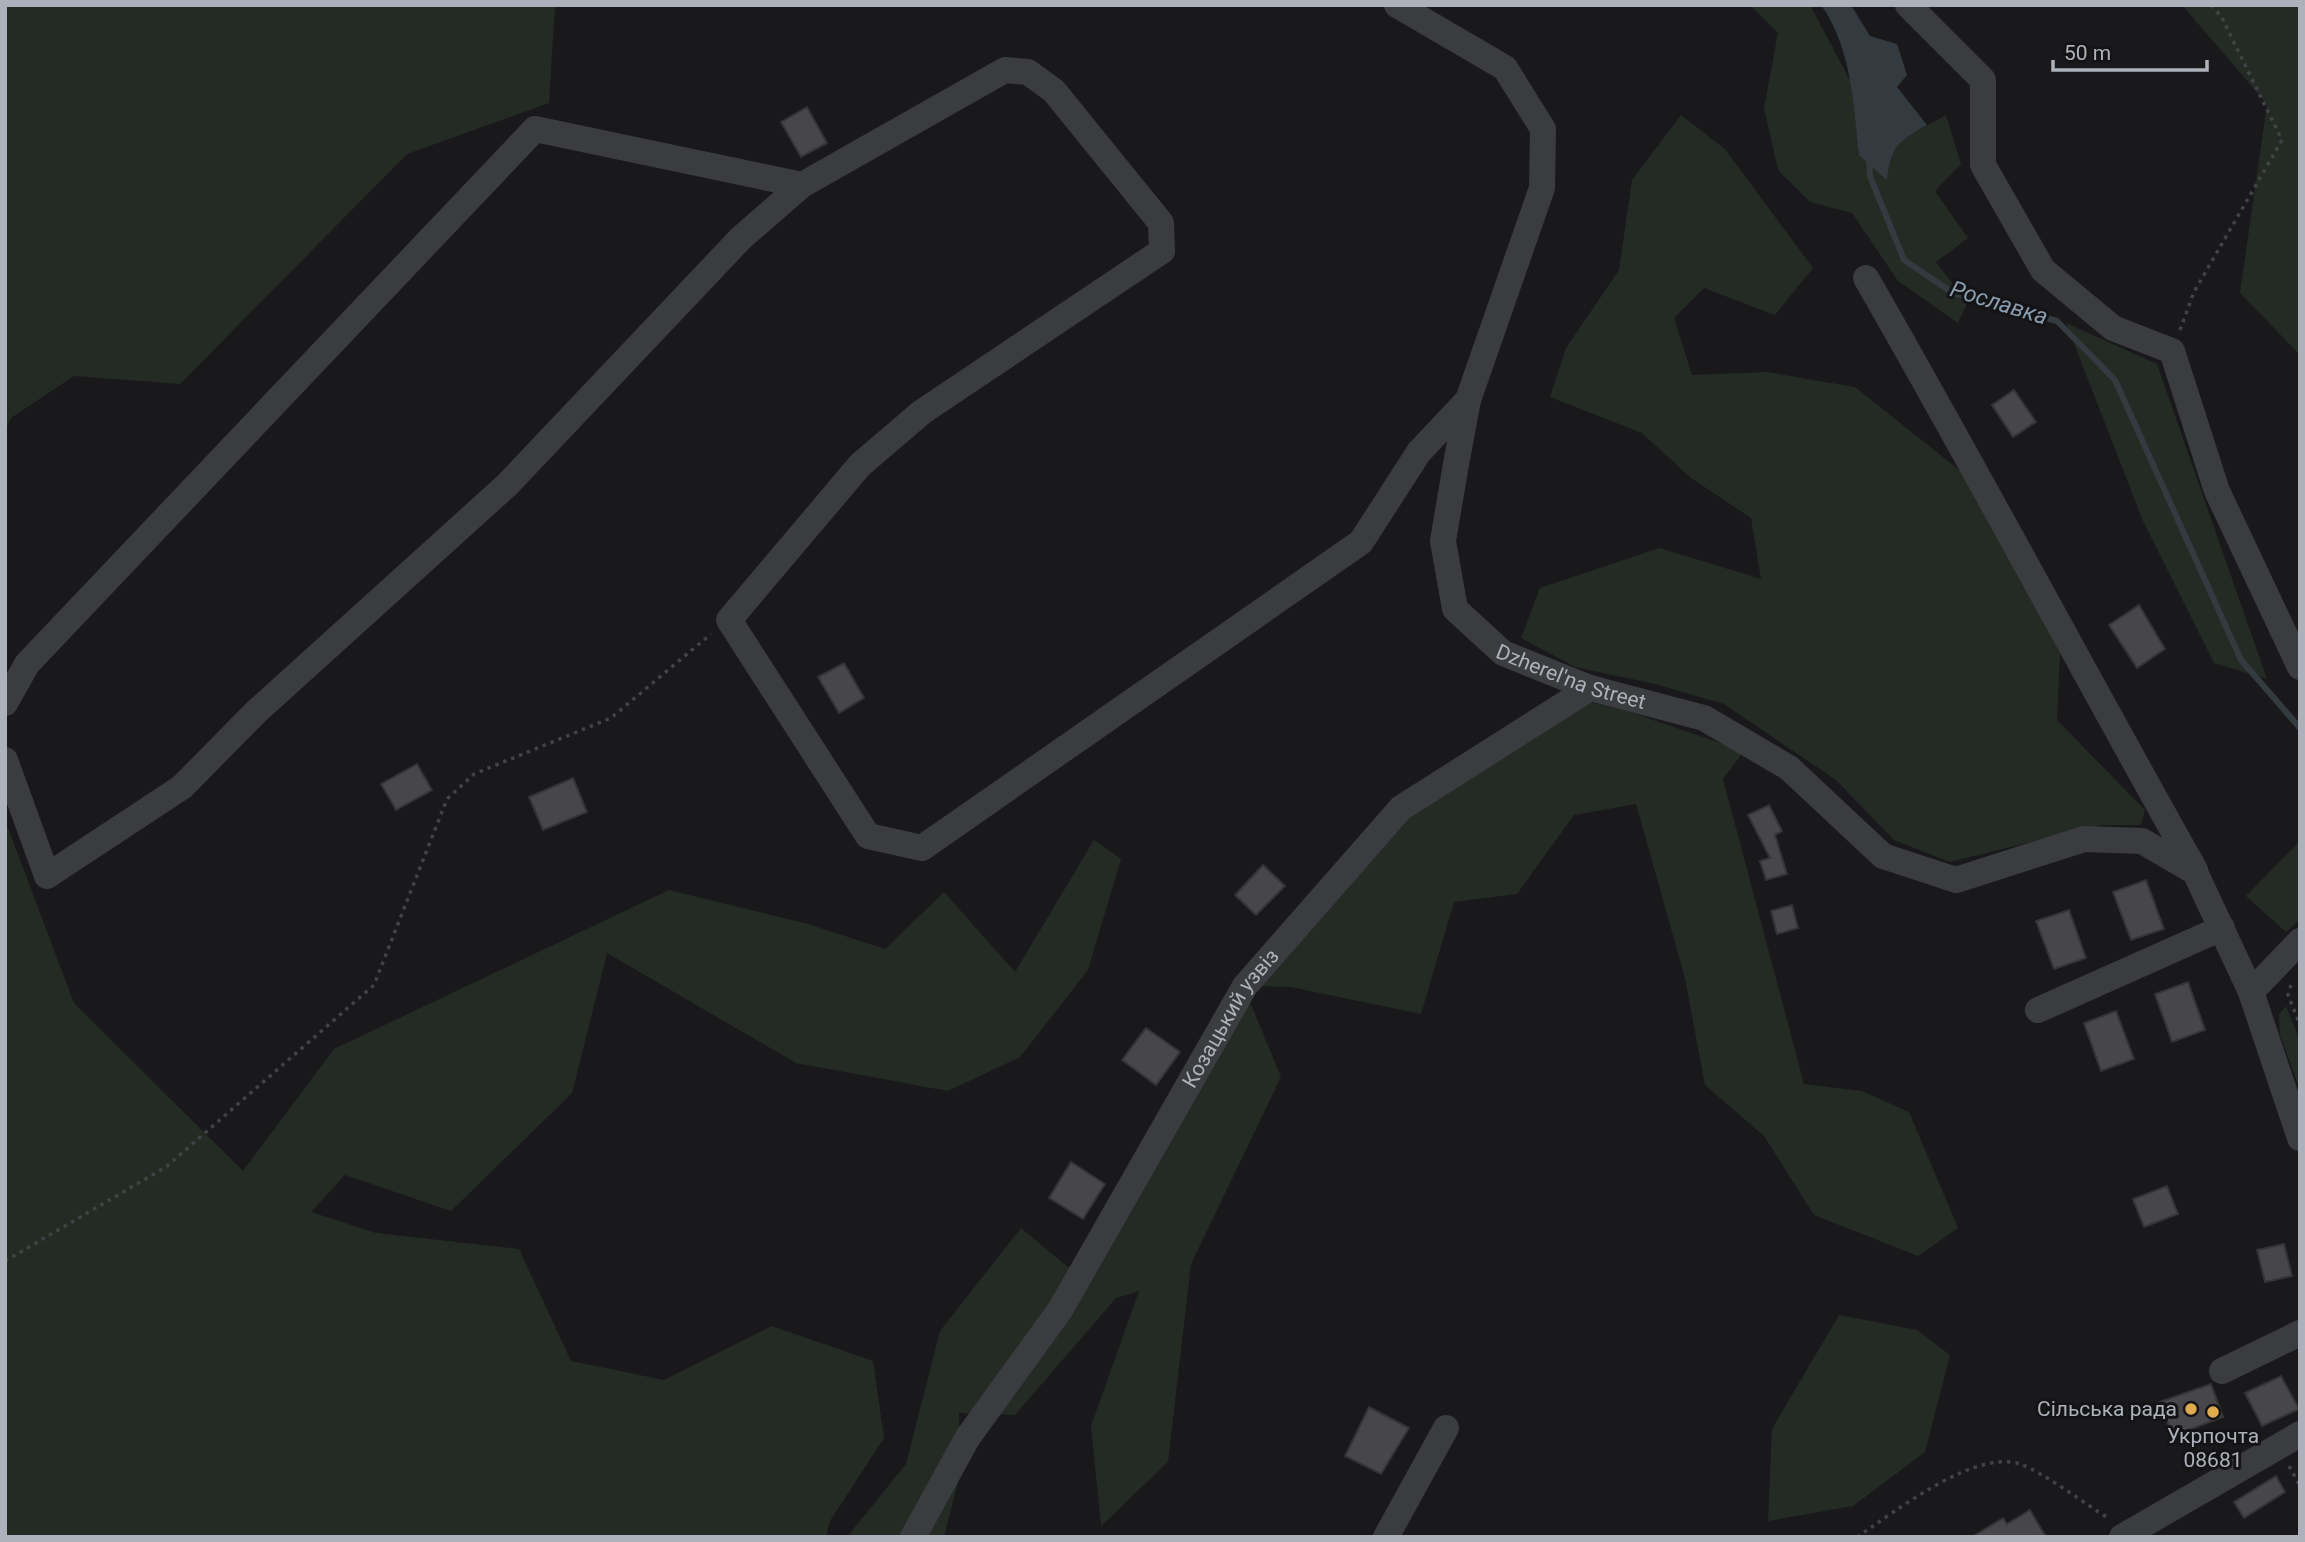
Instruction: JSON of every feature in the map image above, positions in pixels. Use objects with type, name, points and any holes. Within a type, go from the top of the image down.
[{"type":"street","name":"Dzherel'na Street","points":[[1397,5],[1505,68],[1543,129],[1542,188],[1468,400],[1443,541],[1455,609],[1503,653],[1590,688],[1703,718],[1789,768],[1884,856],[1956,880],[2084,839],[2142,841],[2195,872]]},
{"type":"street","points":[[1908,5],[1983,80],[1983,166],[2043,270],[2113,328],[2172,351],[2217,491],[2300,667]]},
{"type":"street","points":[[5,760],[47,876],[182,787],[257,711],[507,485],[741,238],[802,185],[1005,69],[1028,72],[1054,91],[1161,223],[1162,251],[922,412],[860,465],[729,620],[868,836],[922,848],[1361,542],[1419,452],[1468,400]]},
{"type":"street","points":[[5,703],[27,664],[536,129],[802,185]]},
{"type":"street","points":[[1866,278],[1978,473],[2195,872],[2251,992],[2300,1138]]},
{"type":"street","name":"Козацький узвіз","points":[[912,1537],[968,1437],[1060,1310],[1245,986],[1401,808],[1590,688]]},
{"type":"street","points":[[2038,1010],[2222,928]]},
{"type":"street","points":[[2251,992],[2300,941]]},
{"type":"street","points":[[2222,1371],[2300,1333]]},
{"type":"street","points":[[1386,1537],[1447,1428]]},
{"type":"street","points":[[2126,1534],[2300,1434]]},
{"type":"path","points":[[2172,351],[2194,292],[2282,140],[2221,16],[2211,5]]},
{"type":"path","points":[[5,1261],[166,1167],[374,985],[447,799],[474,774],[611,718],[729,620]]},
{"type":"path","points":[[2294,976],[2288,995],[2300,1025]]},
{"type":"path","points":[[1857,1537],[1939,1485],[1985,1463],[2020,1464],[2126,1534]]},
{"type":"shaded area","points":[[5,5],[555,5],[549,103],[407,154],[180,384],[74,376],[11,418],[5,431]]},
{"type":"shaded area","points":[[1750,5],[1810,5],[1851,82],[1859,154],[1887,178],[1890,155],[1904,138],[1946,115],[1961,164],[1935,191],[1968,238],[1936,262],[1967,303],[1958,323],[1898,281],[1852,213],[1810,202],[1778,170],[1764,108],[1778,33]]},
{"type":"shaded area","points":[[1821,5],[1851,5],[1870,36],[1897,44],[1907,75],[1897,87],[1927,125],[1898,146],[1891,159],[1887,180],[1859,155],[1853,96],[1845,58]]},
{"type":"shaded area","points":[[2182,5],[2300,5],[2300,355],[2240,293],[2267,104]]},
{"type":"shaded area","points":[[1681,115],[1725,149],[1813,268],[1775,315],[1704,288],[1674,318],[1692,375],[1767,372],[1855,387],[1973,481],[2060,653],[2057,720],[2145,810],[2141,825],[2100,825],[1950,862],[1894,840],[1836,780],[1724,704],[1655,684],[1575,667],[1521,638],[1540,588],[1659,548],[1761,579],[1751,518],[1691,478],[1642,433],[1550,397],[1566,348],[1619,270],[1632,180]]},
{"type":"shaded area","points":[[2066,323],[2157,364],[2267,679],[2214,663],[2143,521]]},
{"type":"shaded area","points":[[1576,699],[1627,711],[1744,751],[1723,779],[1804,1084],[1862,1091],[1909,1112],[1958,1228],[1918,1256],[1814,1215],[1764,1136],[1705,1085],[1685,978],[1636,804],[1574,815],[1517,894],[1454,902],[1421,1014],[1291,987],[1245,986],[1401,808]]},
{"type":"shaded area","points":[[5,820],[74,1003],[243,1171],[334,1049],[669,890],[808,924],[885,949],[944,892],[1015,972],[1094,840],[1121,859],[1088,970],[1020,1057],[948,1091],[796,1063],[607,953],[572,1093],[451,1211],[345,1175],[311,1212],[376,1233],[519,1249],[571,1361],[664,1380],[772,1326],[873,1361],[884,1438],[830,1521],[826,1537],[5,1537]]},
{"type":"shaded area","points":[[2300,841],[2300,919],[2286,932],[2246,896]]},
{"type":"shaded area","points":[[1250,1002],[1281,1077],[1191,1264],[1168,1462],[1101,1526],[1091,1426],[1139,1291],[1116,1298],[1015,1415],[959,1413],[960,1474],[944,1537],[847,1537],[906,1464],[940,1331],[1021,1228],[1069,1268],[1172,1132]]},
{"type":"shaded area","points":[[2286,1006],[2300,1041],[2300,1090],[2280,1035],[2279,1014]]},
{"type":"shaded area","points":[[1839,1315],[1917,1330],[1950,1355],[1925,1452],[1853,1506],[1768,1521],[1772,1429]]},
{"type":"building","points":[[807,107],[827,143],[801,157],[781,122]]},
{"type":"building","points":[[2014,390],[2036,422],[2013,437],[1992,405]]},
{"type":"building","points":[[2139,605],[2165,649],[2137,668],[2109,625]]},
{"type":"building","points":[[844,663],[864,698],[839,713],[818,677]]},
{"type":"building","points":[[417,764],[432,790],[396,810],[381,784]]},
{"type":"building","points":[[573,778],[587,812],[543,830],[529,797]]},
{"type":"building","points":[[1769,805],[1782,831],[1775,835],[1787,874],[1766,880],[1760,861],[1770,858],[1748,815]]},
{"type":"building","points":[[1263,865],[1285,886],[1256,915],[1235,895]]},
{"type":"building","points":[[2146,880],[2164,929],[2131,940],[2113,892]]},
{"type":"building","points":[[1792,905],[1798,928],[1777,934],[1771,911]]},
{"type":"building","points":[[2069,910],[2086,958],[2054,969],[2036,921]]},
{"type":"building","points":[[2188,982],[2205,1030],[2172,1042],[2155,994]]},
{"type":"building","points":[[2116,1011],[2134,1059],[2101,1071],[2084,1023]]},
{"type":"building","points":[[1146,1028],[1180,1052],[1156,1085],[1122,1060]]},
{"type":"building","points":[[1071,1162],[1105,1184],[1083,1219],[1049,1198]]},
{"type":"building","points":[[2167,1186],[2178,1214],[2144,1227],[2133,1199]]},
{"type":"building","points":[[2284,1244],[2292,1276],[2265,1282],[2257,1250]]},
{"type":"building","points":[[2281,1376],[2299,1409],[2262,1426],[2245,1393]]},
{"type":"building","name":"Сільська рада","points":[[2211,1384],[2223,1417],[2173,1436],[2159,1402]]},
{"type":"building","points":[[1369,1407],[1409,1428],[1381,1474],[1345,1456]]},
{"type":"building","points":[[2276,1476],[2285,1492],[2244,1518],[2234,1502]]},
{"type":"building","points":[[2030,1510],[2046,1537],[1972,1537],[2003,1518],[2007,1524]]},
{"type":"waterway","name":"Рославка","points":[[1869,156],[1870,176],[1904,260],[1953,293],[2057,321],[2115,380],[2241,660],[2300,728]]},
{"type":"place","name":"Сільська рада","points":[[2191,1409]]},
{"type":"place","name":"Укрпочта 08681","points":[[2213,1412]]}]
